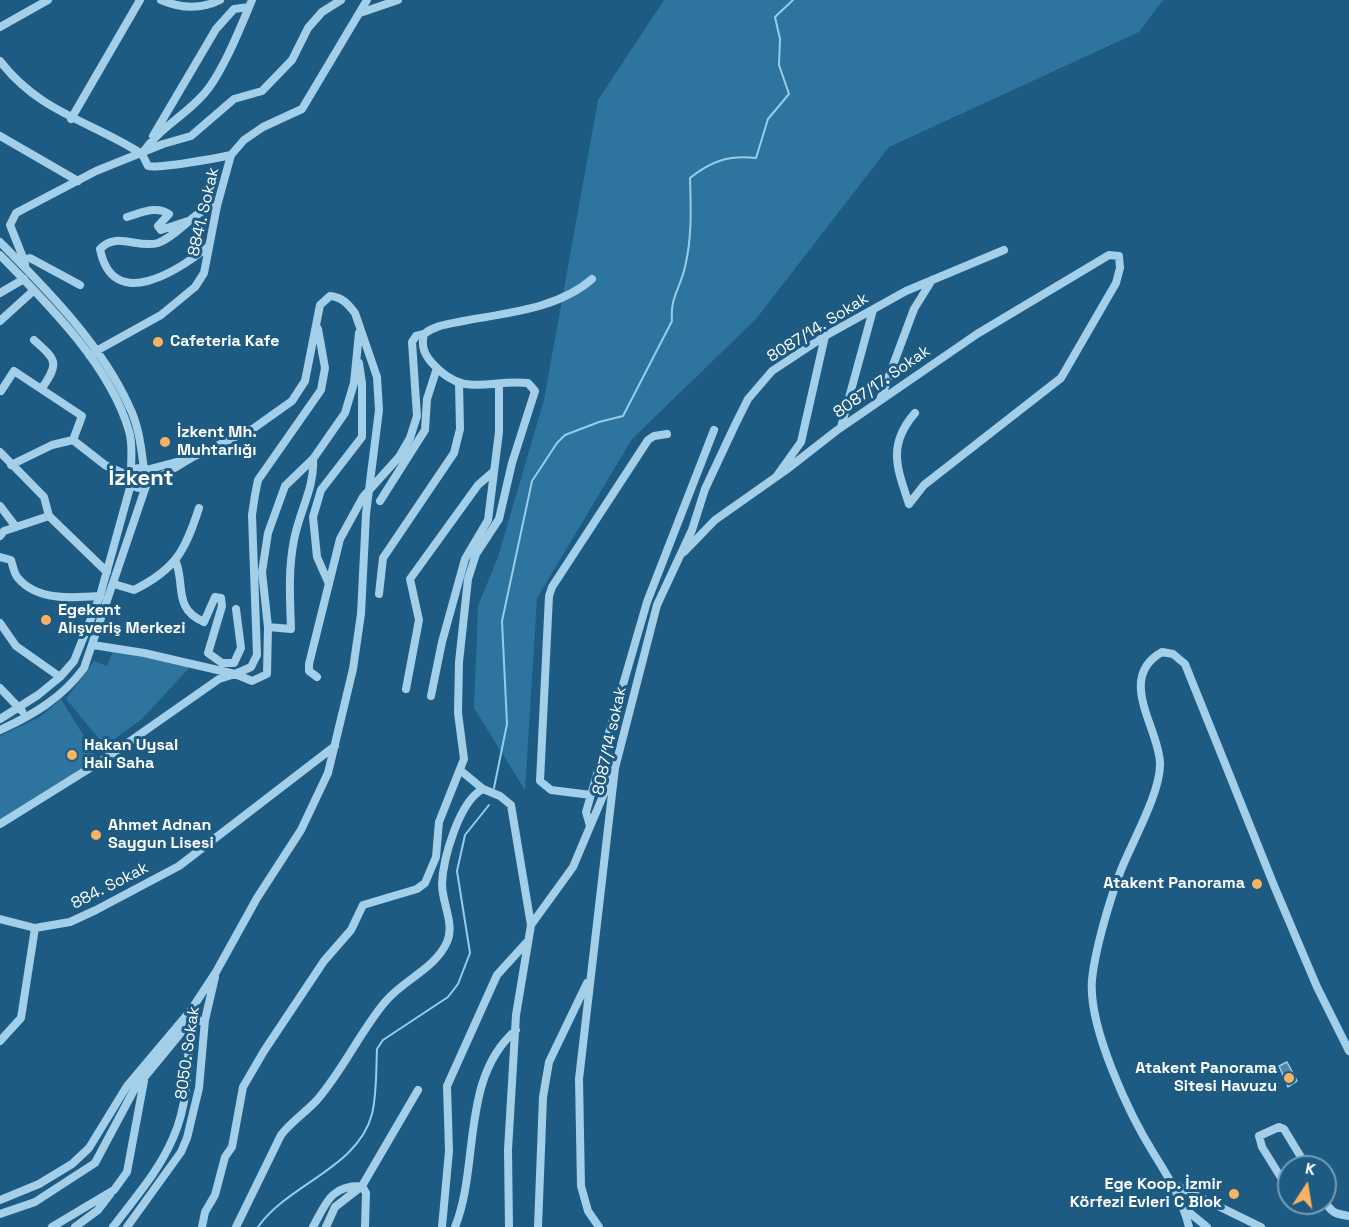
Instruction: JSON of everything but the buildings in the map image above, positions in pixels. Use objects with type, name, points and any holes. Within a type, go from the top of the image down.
[{"type":"street","points":[[0,27],[48,0]]},
{"type":"street","points":[[71,119],[140,0]]},
{"type":"street","points":[[160,0],[192,7],[206,6],[220,0]]},
{"type":"street","points":[[24,275],[24,260],[12,233],[12,218],[25,208],[113,163],[191,136],[234,99],[262,91],[292,60],[308,28],[322,12],[341,0]]},
{"type":"street","name":"8841. Sokak","points":[[92,352],[161,315],[195,287],[204,273],[217,206],[231,155],[244,140],[263,127],[302,109],[336,48],[360,13],[377,0]]},
{"type":"street","points":[[369,4],[398,0]]},
{"type":"street","points":[[142,154],[216,29],[234,9],[250,3]]},
{"type":"street","points":[[151,139],[203,95],[213,82],[250,3]]},
{"type":"street","points":[[0,61],[19,84],[71,119],[142,154],[148,166],[155,168],[176,162],[231,155]]},
{"type":"street","points":[[0,136],[78,181]]},
{"type":"street","points":[[209,246],[171,274],[134,283],[115,277],[103,262],[100,249],[106,242],[112,240],[158,243],[206,208],[217,206]]},
{"type":"street","points":[[127,217],[158,208],[164,210],[169,214],[159,226],[161,230],[193,219]]},
{"type":"street","points":[[0,243],[24,275],[92,352],[130,406],[139,435],[145,470],[150,476],[84,668],[72,684],[47,705],[0,730]]},
{"type":"street","name":"8087/14. Sokak","points":[[678,558],[692,530],[705,489],[748,399],[772,371],[825,336],[873,310],[932,280],[1004,250]]},
{"type":"street","points":[[0,255],[24,275],[33,291],[92,352],[130,433],[131,477],[100,596],[83,644],[74,661],[60,677],[21,708],[0,719]]},
{"type":"street","name":"8087/17. Sokak","points":[[678,558],[715,520],[775,478],[841,427],[977,334],[1109,255],[1119,256],[1120,268],[1116,283],[1061,378],[924,485],[909,504],[897,469],[897,448],[902,428],[915,413]]},
{"type":"street","points":[[24,260],[30,258],[80,285]]},
{"type":"street","points":[[0,293],[24,275]]},
{"type":"street","points":[[316,677],[309,671],[309,664],[340,538],[350,516],[370,488],[399,457],[410,438],[417,416],[412,342],[416,336],[443,325],[559,300],[580,290],[592,279]]},
{"type":"street","points":[[879,401],[914,309],[932,280]]},
{"type":"street","points":[[0,321],[33,291]]},
{"type":"street","points":[[0,1200],[39,1184],[72,1164],[89,1148],[127,1086],[191,1010],[216,972],[257,897],[301,830],[328,773],[353,669],[361,614],[366,514],[379,410],[376,377],[349,304],[335,297],[326,298],[320,305],[304,381],[292,401],[255,428],[190,458],[147,485],[136,488],[131,477],[105,465],[73,440]]},
{"type":"street","points":[[841,427],[873,310]]},
{"type":"street","points":[[0,824],[106,758],[219,679],[235,675],[251,667],[257,655],[252,515],[258,480],[321,390],[325,368],[317,324]]},
{"type":"street","points":[[93,645],[144,653],[252,681],[267,674],[268,627],[261,572],[268,533],[285,486],[313,459],[345,413],[354,383],[360,330]]},
{"type":"street","points":[[202,1227],[205,1212],[215,1195],[222,1163],[232,1147],[243,1087],[264,1051],[324,961],[351,930],[363,905],[405,894],[425,883],[436,858],[439,822],[464,759],[458,713],[459,662],[468,579],[476,555],[499,519],[512,463],[535,398],[535,391],[528,383],[471,386],[459,383],[437,368],[423,349],[424,334]]},
{"type":"street","points":[[775,478],[801,441],[825,336]]},
{"type":"street","points":[[34,340],[52,357],[55,363],[54,371],[42,388]]},
{"type":"street","points":[[329,586],[317,557],[313,517],[321,490],[362,437],[362,383],[357,360]]},
{"type":"street","points":[[380,501],[425,430],[427,399],[437,368]]},
{"type":"street","points":[[1,391],[14,371],[42,388],[82,416],[73,440]]},
{"type":"street","points":[[379,594],[383,558],[459,441],[459,383]]},
{"type":"street","points":[[431,696],[442,642],[465,559],[488,520],[499,432],[499,385]]},
{"type":"street","points":[[590,826],[586,812],[648,602],[714,430]]},
{"type":"street","points":[[591,795],[551,790],[540,781],[549,596],[552,587],[648,440],[654,436],[667,434]]},
{"type":"street","points":[[11,465],[52,445],[73,440]]},
{"type":"street","points":[[0,453],[44,497],[49,516],[107,572]]},
{"type":"street","points":[[131,477],[138,468],[145,470],[190,458]]},
{"type":"street","points":[[268,627],[291,629],[289,572],[294,539],[314,476],[313,459]]},
{"type":"street","points":[[406,689],[419,620],[410,579],[478,485],[494,471]]},
{"type":"street","points":[[0,506],[16,527]]},
{"type":"street","points":[[114,584],[134,590],[153,580],[176,562],[186,546],[199,508]]},
{"type":"street","points":[[0,536],[16,527],[49,516]]},
{"type":"street","points":[[0,556],[11,560],[17,578],[39,594],[76,598],[100,596]]},
{"type":"street","name":"8087/14 sokak","points":[[590,976],[615,768],[657,605],[678,558]]},
{"type":"street","points":[[176,562],[180,572],[178,587],[191,614],[204,622],[215,597],[221,598],[222,606],[208,652],[222,663],[234,663],[241,648],[236,609]]},
{"type":"street","points":[[0,622],[16,646],[60,677]]},
{"type":"street","points":[[1189,1227],[1184,1208],[1173,1184],[1127,1104],[1102,1037],[1094,1006],[1092,980],[1120,872],[1157,784],[1160,763],[1142,705],[1142,680],[1145,668],[1152,658],[1162,652],[1173,654],[1185,664],[1303,954],[1349,1051]]},
{"type":"street","points":[[0,688],[21,708],[26,718]]},
{"type":"street","name":"884. Sokak","points":[[0,919],[35,928],[70,921],[179,866],[335,746]]},
{"type":"street","points":[[531,925],[573,867],[615,768]]},
{"type":"street","points":[[460,770],[483,789],[500,796],[511,805],[531,925],[516,1030],[508,1150],[509,1227]]},
{"type":"street","points":[[237,1227],[290,1124],[317,1100],[386,1001],[439,957],[448,941],[449,922],[442,883],[449,850],[454,830],[465,809],[477,792],[483,789]]},
{"type":"street","points":[[0,1041],[21,1018],[35,928]]},
{"type":"street","points":[[442,1227],[449,1151],[447,1086],[497,975],[528,942]]},
{"type":"street","name":"8050. Sokak","points":[[127,1227],[181,1152],[187,1138],[199,1088],[205,1020],[216,972]]},
{"type":"street","points":[[537,1226],[543,1096],[549,1062],[590,976]]},
{"type":"street","points":[[590,976],[579,1079],[579,1164],[581,1186],[588,1211],[599,1227]]},
{"type":"street","points":[[191,1010],[208,1009]]},
{"type":"street","name":"8050. Sokak","points":[[113,1227],[161,1161],[174,1137],[187,1080],[191,1010]]},
{"type":"street","points":[[0,1214],[35,1202],[95,1163],[134,1090],[189,1023],[205,1020]]},
{"type":"street","points":[[455,1227],[480,1093],[492,1060],[503,1041],[516,1030]]},
{"type":"street","points":[[75,1227],[98,1210],[127,1172],[145,1078]]},
{"type":"street","points":[[326,1227],[335,1207],[362,1186],[418,1090]]},
{"type":"street","points":[[1277,1171],[1262,1147],[1259,1136],[1261,1133],[1279,1127],[1284,1129],[1300,1155]]},
{"type":"street","points":[[1173,1184],[1261,1227]]},
{"type":"street","points":[[313,1227],[336,1191],[348,1186],[362,1186]]},
{"type":"street","points":[[362,1186],[366,1193],[365,1227]]},
{"type":"street","points":[[52,1227],[114,1190]]},
{"type":"street","points":[[1184,1208],[1207,1227]]},
{"type":"shaded area","points":[[664,0],[1163,0],[1139,32],[889,147],[756,319],[632,439],[537,598],[525,790],[474,708],[478,606],[498,557],[544,400],[598,100]]},
{"type":"shaded area","points":[[113,651],[190,667],[142,719],[105,746],[66,699],[94,661],[107,666]]},
{"type":"shaded area","points":[[61,699],[98,759],[0,821],[0,736],[40,717]]},
{"type":"shaded area","name":"Atakent Panorama Sitesi Havuzu","points":[[1287,1062],[1297,1081],[1288,1087],[1279,1066]]},
{"type":"waterway","points":[[494,788],[507,724],[502,621],[532,481],[557,443],[565,435],[623,416],[672,321],[672,306],[683,275],[689,245],[690,178],[713,163],[737,157],[756,158],[768,119],[789,94],[779,65],[780,39],[775,17],[793,0]]},
{"type":"waterway","points":[[258,1227],[286,1199],[338,1162],[352,1148],[364,1133],[372,1114],[376,1090],[377,1049],[383,1040],[448,997],[458,984],[470,953],[457,871],[465,835],[489,805]]},
{"type":"place","name":"Cafeteria Kafe","points":[[158,342]]},
{"type":"place","name":"İzkent Mh. Muhtarlığı","points":[[165,442]]},
{"type":"place","name":"Egekent Alışveriş Merkezi","points":[[46,620]]},
{"type":"place","name":"Hakan Uysal Halı Saha","points":[[72,755]]},
{"type":"place","name":"Ahmet Adnan Saygun Lisesi","points":[[96,835]]},
{"type":"place","name":"Atakent Panorama","points":[[1257,884]]},
{"type":"place","name":"Atakent Panorama Sitesi Havuzu","points":[[1289,1078]]},
{"type":"place","name":"Ege Koop. İzmir Körfezi Evleri C Blok","points":[[1234,1194]]},
{"type":"district","name":"İzkent","points":[[141,479]]}]
